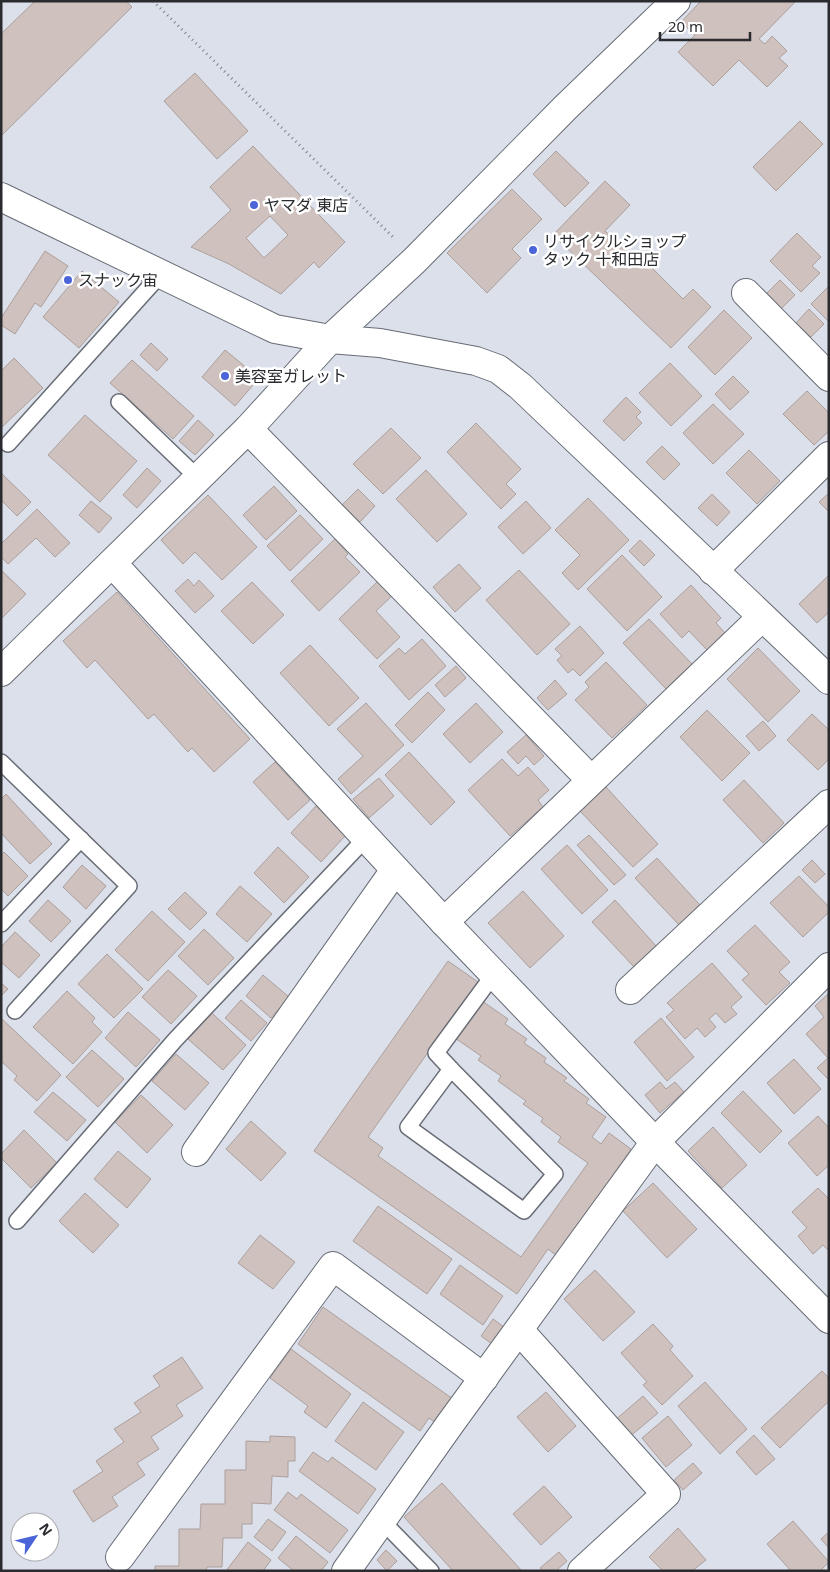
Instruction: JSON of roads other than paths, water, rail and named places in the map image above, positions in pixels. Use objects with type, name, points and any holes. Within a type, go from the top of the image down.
[{"type":"street","points":[[1,672],[248,429],[330,339],[414,261],[566,107],[676,1]]},
{"type":"street","points":[[1,197],[275,328],[330,339],[380,343],[431,352],[476,361],[498,369],[520,386],[829,680]]},
{"type":"street","points":[[746,293],[829,377]]},
{"type":"street","points":[[248,429],[591,780]]},
{"type":"street","points":[[713,571],[829,456]]},
{"type":"street","points":[[112,564],[444,922],[655,1142],[829,1319]]},
{"type":"street","points":[[444,922],[762,617]]},
{"type":"street","points":[[630,990],[829,804]]},
{"type":"street","points":[[196,1152],[395,870]]},
{"type":"street","points":[[346,1571],[655,1142],[829,967]]},
{"type":"street","points":[[120,1556],[333,1266],[484,1378]]},
{"type":"street","points":[[519,1330],[666,1494],[582,1571]]},
{"type":"lane","points":[[8,444],[161,274]]},
{"type":"lane","points":[[119,402],[198,478]]},
{"type":"lane","points":[[1,762],[129,886],[15,1011]]},
{"type":"lane","points":[[17,1221],[174,1040],[366,838]]},
{"type":"lane","points":[[1,924],[81,839]]},
{"type":"lane","points":[[450,1069],[408,1127],[524,1211],[554,1174],[436,1053],[494,974]]},
{"type":"lane","points":[[381,1520],[430,1571]]},
{"type":"place","name":"ヤマダ 東店","points":[[254,205]]},
{"type":"place","name":"リサイクルショップ タック 十和田店","points":[[533,250]]},
{"type":"place","name":"スナック宙","points":[[68,280]]},
{"type":"place","name":"美容室ガレット","points":[[225,376]]}]
